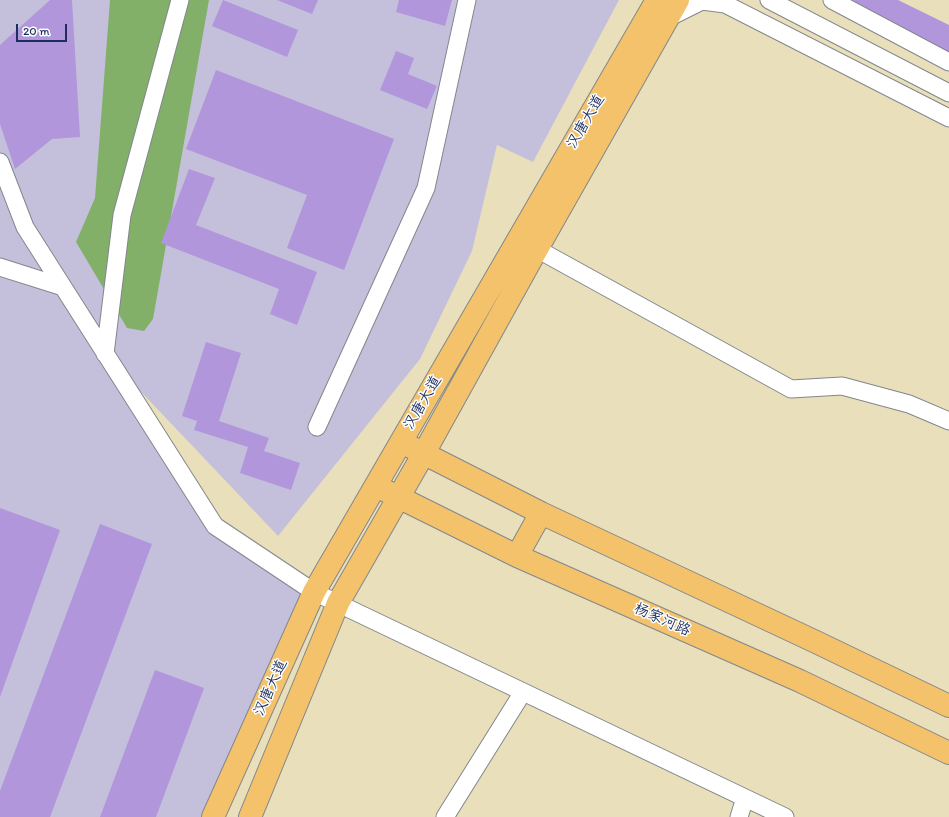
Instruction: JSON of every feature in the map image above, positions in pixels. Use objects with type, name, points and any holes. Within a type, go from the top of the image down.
[{"type":"main road","name":"汉唐大道","points":[[250,817],[338,603],[424,453],[537,249],[668,6]]},
{"type":"main road","name":"汉唐大道","points":[[213,817],[314,592],[401,442],[668,6]]},
{"type":"main road","points":[[401,442],[541,513],[949,706]]},
{"type":"main road","name":"杨家河路","points":[[375,487],[399,497],[517,556],[800,681],[949,753]]},
{"type":"main road","points":[[517,556],[541,513]]},
{"type":"street","points":[[105,354],[122,215],[180,0]]},
{"type":"street","points":[[317,427],[426,188],[467,0]]},
{"type":"street","points":[[769,0],[949,93]]},
{"type":"street","points":[[832,0],[949,62]]},
{"type":"street","points":[[668,6],[702,1],[725,4],[949,118]]},
{"type":"street","points":[[0,162],[25,227],[215,526],[314,592],[785,817]]},
{"type":"street","points":[[537,249],[792,389],[842,386],[909,404],[949,421]]},
{"type":"street","points":[[0,267],[63,287]]},
{"type":"street","points":[[445,817],[523,692]]},
{"type":"street","points":[[739,817],[745,798]]},
{"type":"shaded area","points":[[0,0],[619,0],[533,162],[497,145],[472,251],[420,359],[278,536],[107,356],[215,526],[311,597],[213,817],[0,817]]},
{"type":"green space","points":[[110,0],[209,0],[153,319],[144,331],[127,328],[76,242],[95,198]]},
{"type":"building","points":[[50,0],[72,0],[80,137],[52,139],[15,169],[0,124],[0,45]]},
{"type":"building","points":[[223,0],[298,30],[287,57],[212,26]]},
{"type":"building","points":[[277,0],[318,0],[312,14]]},
{"type":"building","points":[[399,0],[452,0],[445,26],[396,12]]},
{"type":"building","points":[[841,0],[898,0],[949,25],[949,55]]},
{"type":"building","points":[[396,51],[414,58],[408,74],[437,86],[427,109],[380,90]]},
{"type":"building","points":[[216,70],[394,139],[344,270],[287,248],[307,195],[186,149]]},
{"type":"building","points":[[189,169],[215,178],[196,225],[317,272],[297,325],[270,314],[279,289],[161,243]]},
{"type":"building","points":[[206,342],[241,353],[219,421],[269,438],[264,451],[300,463],[291,490],[240,473],[248,447],[194,430],[197,421],[182,416]]},
{"type":"building","points":[[0,508],[60,530],[0,697]]},
{"type":"building","points":[[100,524],[152,544],[50,817],[0,817],[0,791]]},
{"type":"building","points":[[155,670],[204,688],[156,817],[100,817]]}]
